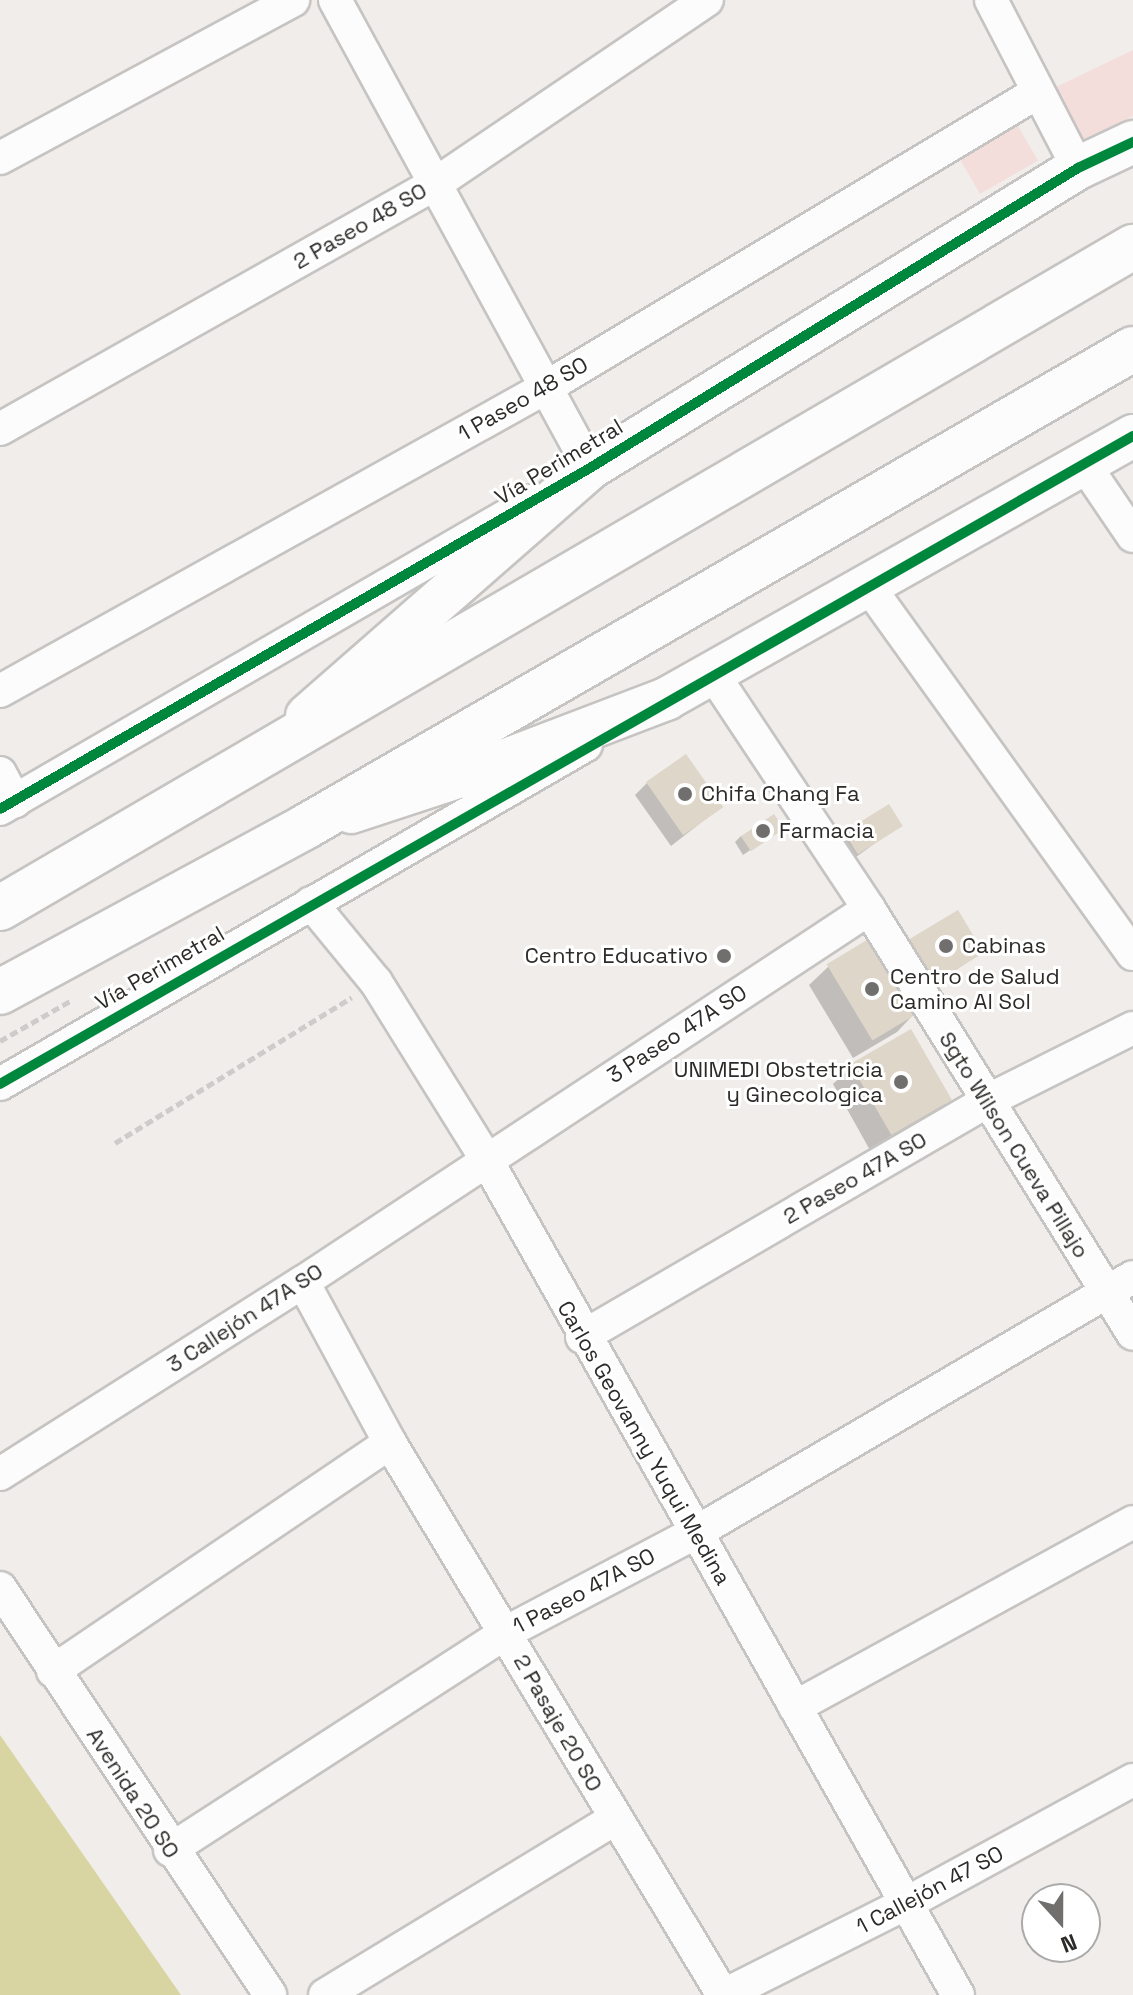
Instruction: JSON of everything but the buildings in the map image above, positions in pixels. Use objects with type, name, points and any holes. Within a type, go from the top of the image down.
[{"type":"highway","name":"Vía Perimetral","points":[[0,908],[1133,247]]},
{"type":"highway","name":"Vía Perimetral","points":[[0,992],[305,827],[1133,349]]},
{"type":"street","points":[[0,158],[293,0]]},
{"type":"street","points":[[335,0],[432,186],[590,468]]},
{"type":"street","name":"2 Paseo 48 SO","points":[[0,429],[432,186],[707,0]]},
{"type":"street","points":[[991,0],[1078,168]]},
{"type":"street","name":"1 Paseo 48 SO","points":[[0,691],[545,388],[1038,92]]},
{"type":"street","name":"Vía Perimetral","points":[[8,805],[590,468],[1078,168],[1133,142]]},
{"type":"street","name":"Vía Perimetral","points":[[0,1084],[666,699],[1133,436]]},
{"type":"street","points":[[1084,464],[1133,536]]},
{"type":"street","name":"Vía Perimetral","points":[[260,755],[590,468]]},
{"type":"street","points":[[869,587],[1133,954]]},
{"type":"street","name":"Sgto Wilson Cueva Pillajo","points":[[713,674],[869,909],[987,1101],[1120,1285],[1133,1334]]},
{"type":"street","name":"Vía Perimetral","points":[[305,827],[488,767],[666,699]]},
{"type":"street","points":[[0,773],[8,805]]},
{"type":"street","name":"Carlos Geovanny Yuqui Medina","points":[[311,903],[376,982],[486,1159],[582,1337],[909,1902],[958,1995]]},
{"type":"street","name":"3 Paseo 47A SO","points":[[486,1159],[869,909]]},
{"type":"street","name":"2 Paseo 47A SO","points":[[582,1337],[987,1101],[1133,1028]]},
{"type":"street","name":"3 Callejón 47A SO","points":[[0,1474],[303,1282],[486,1159]]},
{"type":"street","name":"2 Pasaje 20 SO","points":[[303,1282],[390,1443],[723,1995]]},
{"type":"street","name":"1 Paseo 47A SO","points":[[170,1850],[505,1633],[695,1533],[1120,1285]]},
{"type":"street","points":[[53,1671],[390,1443]]},
{"type":"street","points":[[795,1707],[1133,1522]]},
{"type":"street","name":"Avenida 20 SO","points":[[0,1588],[170,1850],[270,1995]]},
{"type":"street","name":"1 Callejón 47 SO","points":[[723,1995],[909,1902],[1133,1780]]},
{"type":"street","points":[[325,1995],[615,1819]]},
{"type":"path","points":[[115,1143],[376,982]]},
{"type":"shaded area","points":[[1133,50],[1133,116],[1082,140],[1056,87]]},
{"type":"shaded area","points":[[1014,119],[1038,161],[980,194],[956,152]]},
{"type":"shaded area","points":[[0,1735],[181,1995],[0,1995]]},
{"type":"cycle path","points":[[0,809],[590,468],[1078,168],[1133,142]]},
{"type":"cycle path","points":[[0,1084],[1133,436]]},
{"type":"place","name":"Chifa Chang Fa","points":[[685,794]]},
{"type":"place","name":"Farmacia","points":[[763,831]]},
{"type":"place","name":"Cabinas","points":[[946,946]]},
{"type":"place","name":"Centro Educativo","points":[[724,956]]},
{"type":"place","name":"Centro de Salud Camino Al Sol","points":[[872,989]]},
{"type":"place","name":"UNIMEDI Obstetricia y Ginecologica","points":[[901,1082]]}]
